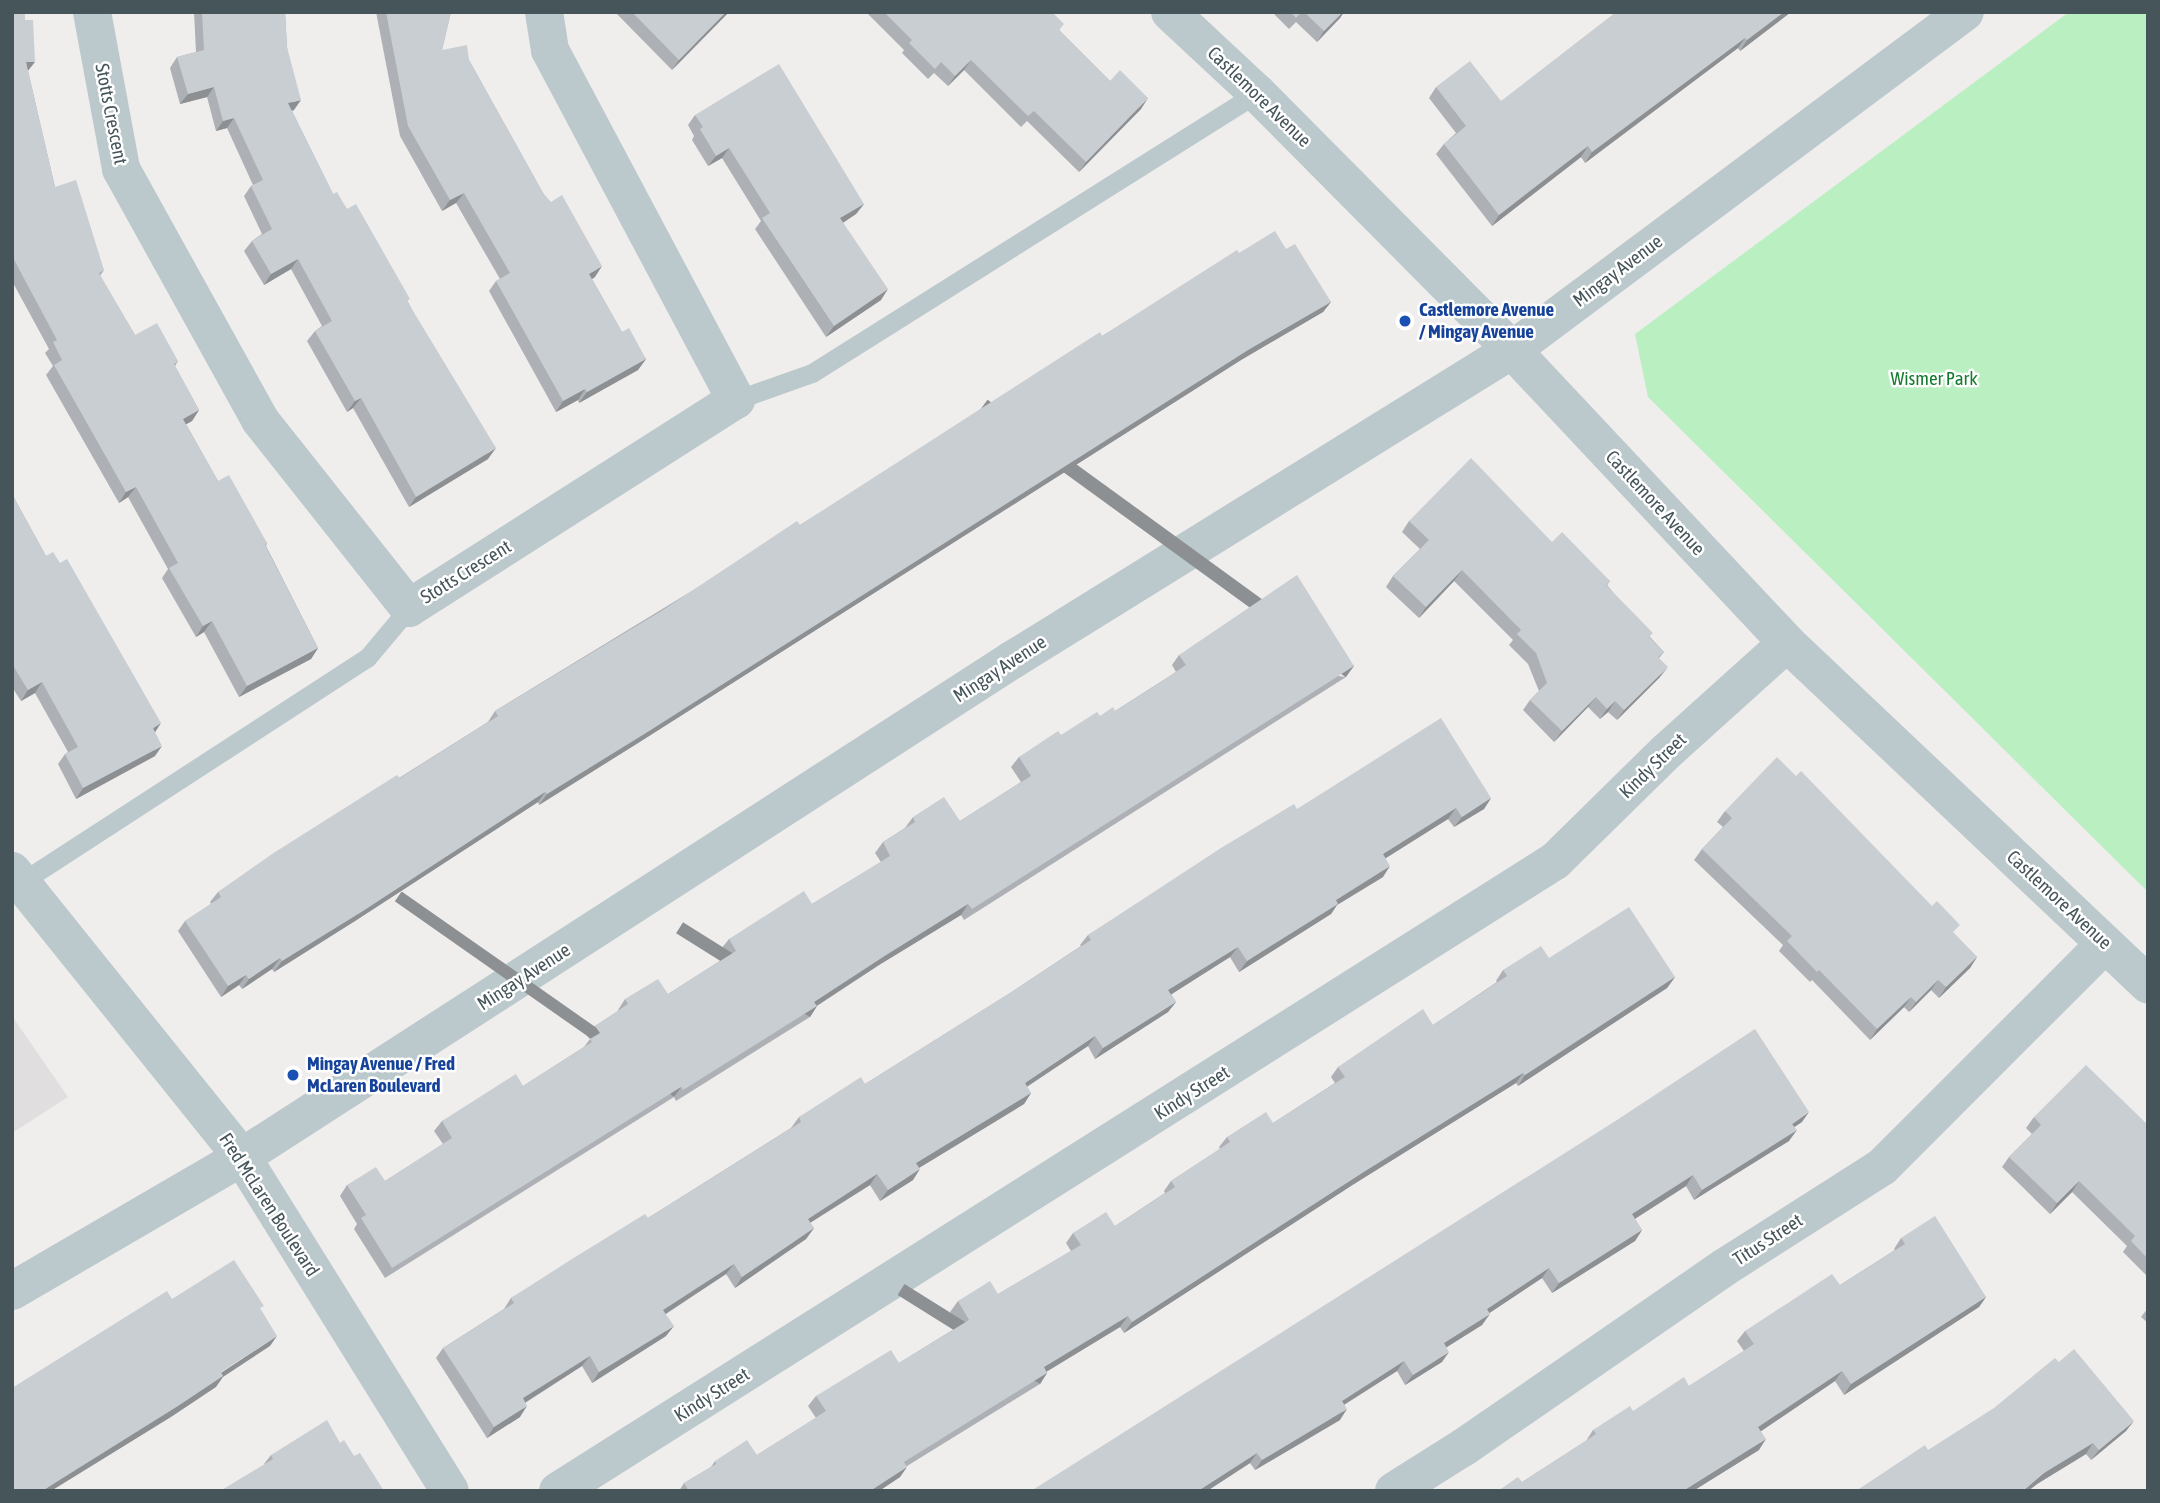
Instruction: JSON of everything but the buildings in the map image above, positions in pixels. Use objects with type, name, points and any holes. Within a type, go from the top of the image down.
[{"type":"street","name":"Stotts Crescent","points":[[92,12],[121,169],[260,420],[409,608],[736,400]]},
{"type":"street","points":[[544,12],[550,50],[736,400]]},
{"type":"street","name":"Castlemore Avenue","points":[[1170,12],[1256,93],[1512,350],[1787,643],[2148,984]]},
{"type":"street","name":"Mingay Avenue","points":[[12,1291],[242,1157],[1012,660],[1512,350],[1965,12]]},
{"type":"street","name":"Kindy Street","points":[[558,1491],[1555,861],[1667,751],[1787,643]]},
{"type":"street","name":"Fred McLaren Boulevard","points":[[16,877],[242,1157],[450,1491]]},
{"type":"street","name":"Titus Street","points":[[1394,1491],[1464,1447],[1725,1267],[1882,1167],[2105,944]]},
{"type":"lane","points":[[736,400],[812,373],[1256,93]]},
{"type":"lane","points":[[16,877],[367,658],[409,608]]},
{"type":"shaded area","points":[[12,1016],[68,1097],[12,1133]]},
{"type":"green space","name":"Wismer Park","points":[[2069,12],[2148,12],[2148,892],[1648,397],[1635,334]]},
{"type":"place","name":"Castlemore Avenue / Mingay Avenue","points":[[1405,321]]},
{"type":"place","name":"Mingay Avenue / Fred McLaren Boulevard","points":[[293,1075]]}]
